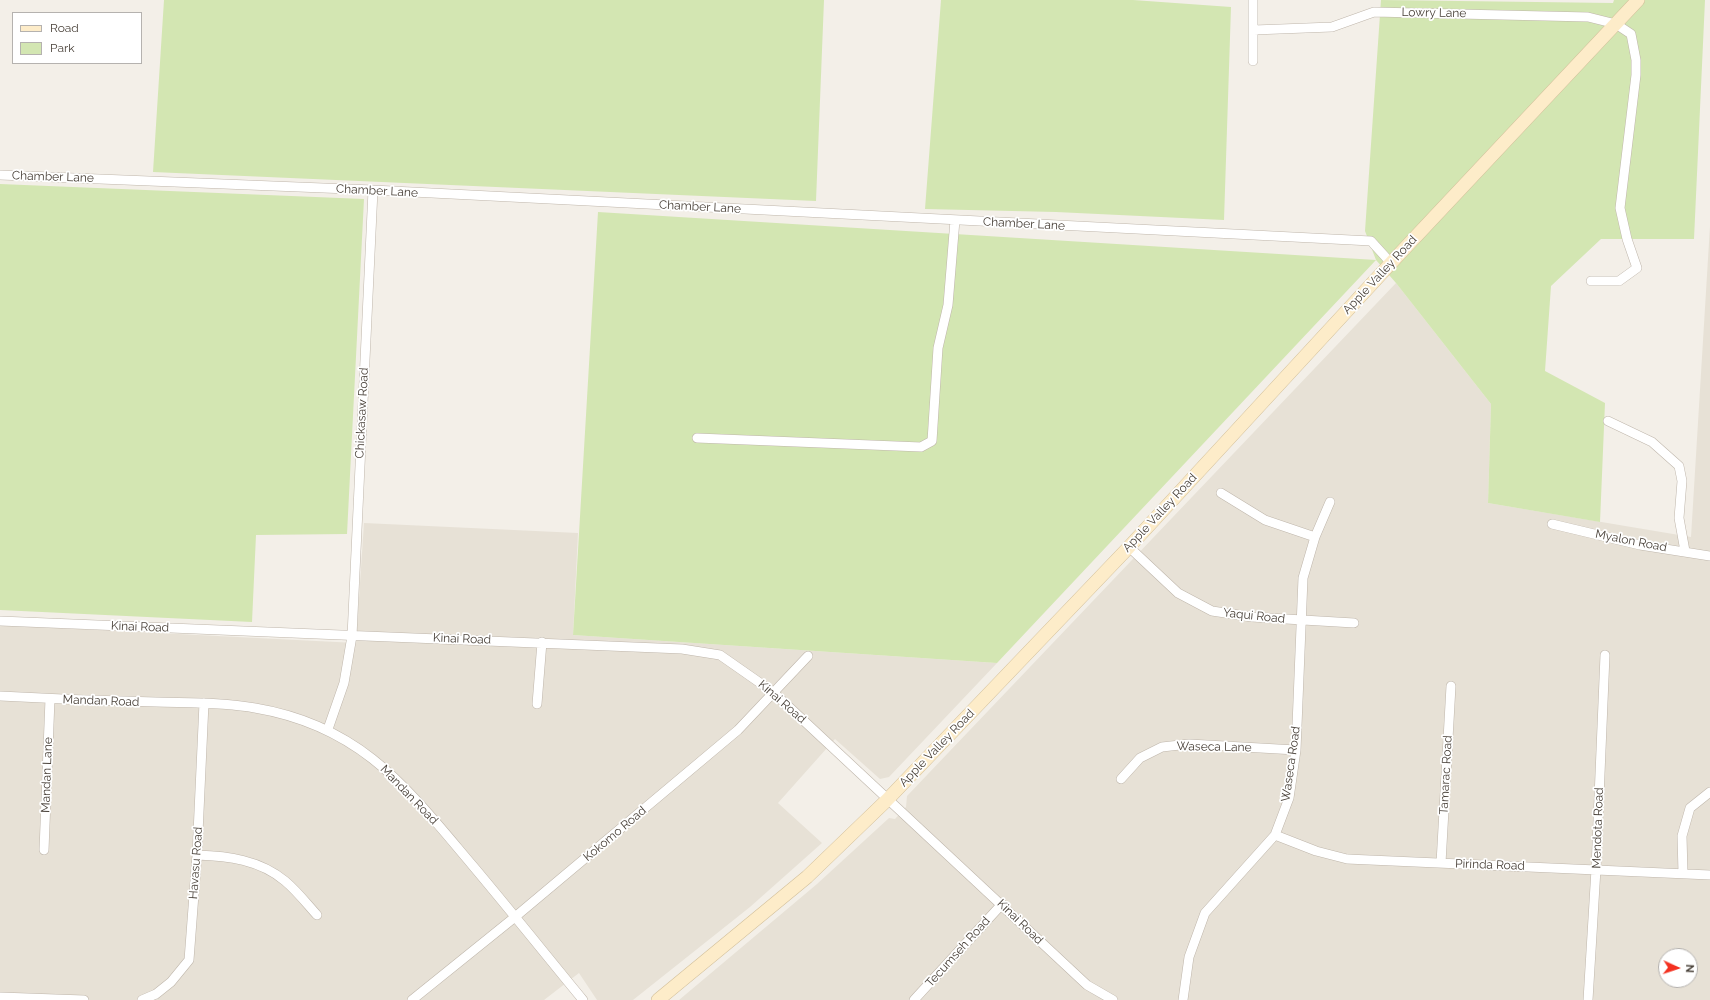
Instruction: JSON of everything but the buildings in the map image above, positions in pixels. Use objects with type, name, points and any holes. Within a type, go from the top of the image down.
[{"type":"main road","name":"Apple Valley Road","points":[[658,1000],[807,877],[887,800],[1129,547],[1391,263],[1638,0]]},
{"type":"street","points":[[1253,0],[1253,62]]},
{"type":"street","name":"Lowry Lane","points":[[1254,30],[1332,27],[1374,12],[1588,17],[1616,24]]},
{"type":"street","points":[[1591,281],[1619,281],[1637,268],[1627,239],[1620,208],[1636,60],[1631,34],[1616,24]]},
{"type":"street","name":"Chamber Lane","points":[[0,175],[373,190],[1371,242],[1391,263]]},
{"type":"street","name":"Chickasaw Road","points":[[352,636],[373,190]]},
{"type":"street","points":[[697,438],[920,446],[932,441],[938,348],[948,305],[955,220]]},
{"type":"street","points":[[1608,421],[1652,442],[1679,466],[1682,481],[1679,518],[1685,551]]},
{"type":"street","points":[[1221,493],[1265,520],[1315,537]]},
{"type":"street","name":"Waseca Road","points":[[1183,1000],[1189,958],[1205,913],[1275,835],[1289,798],[1296,750],[1303,578],[1315,537],[1330,502]]},
{"type":"street","name":"Myalon Road","points":[[1552,524],[1640,545],[1710,556]]},
{"type":"street","name":"Yaqui Road","points":[[1129,547],[1178,593],[1212,611],[1252,617],[1354,623]]},
{"type":"street","name":"Kinai Road","points":[[0,621],[352,636],[542,642],[682,649],[720,656],[773,692],[887,800],[1002,904],[1087,985],[1113,1000]]},
{"type":"street","points":[[328,730],[344,683],[352,636]]},
{"type":"street","points":[[537,704],[542,642]]},
{"type":"street","name":"Mendota Road","points":[[1588,1000],[1596,869],[1605,655]]},
{"type":"street","name":"Kokomo Road","points":[[412,1000],[515,917],[738,730],[808,656]]},
{"type":"street","name":"Tamarac Road","points":[[1441,863],[1451,686]]},
{"type":"street","name":"Mandan Road","points":[[0,696],[50,699],[204,703],[255,707],[291,717],[328,730],[375,759],[398,780],[515,917],[583,1000]]},
{"type":"street","name":"Mandan Lane","points":[[44,850],[50,699]]},
{"type":"street","name":"Havasu Road","points":[[142,1000],[156,994],[171,982],[189,960],[197,855],[204,703]]},
{"type":"street","name":"Waseca Lane","points":[[1121,780],[1140,758],[1162,747],[1189,744],[1296,750]]},
{"type":"street","points":[[1683,873],[1682,836],[1690,808],[1710,792]]},
{"type":"street","name":"Pirinda Road","points":[[1275,835],[1316,851],[1346,859],[1710,875]]},
{"type":"street","points":[[197,855],[226,856],[257,864],[285,881],[317,915]]},
{"type":"street","name":"Tecumseh Road","points":[[914,1000],[1002,904]]},
{"type":"street","points":[[0,997],[84,1000]]},
{"type":"shaded area","points":[[1710,226],[1710,1000],[679,1000],[817,884],[889,818],[895,819],[906,807],[907,796],[1396,283],[1491,404],[1488,503],[1691,537]]},
{"type":"shaded area","points":[[364,523],[578,533],[573,635],[997,663],[889,777],[880,779],[835,739],[778,803],[822,843],[750,907],[633,1000],[597,1000],[579,973],[544,1000],[0,1000],[0,625],[356,643]]},
{"type":"green space","points":[[164,0],[824,0],[816,201],[153,172]]},
{"type":"green space","points":[[941,0],[1133,0],[1231,7],[1224,220],[1056,212],[925,209]]},
{"type":"green space","points":[[1381,0],[1613,3],[1614,0],[1705,0],[1694,239],[1601,239],[1551,286],[1545,371],[1605,403],[1600,522],[1488,503],[1491,404],[1396,283],[1376,260],[1365,231]]},
{"type":"green space","points":[[0,184],[364,199],[347,534],[256,535],[252,622],[0,610]]},
{"type":"green space","points":[[598,212],[1376,260],[997,663],[573,635]]}]
